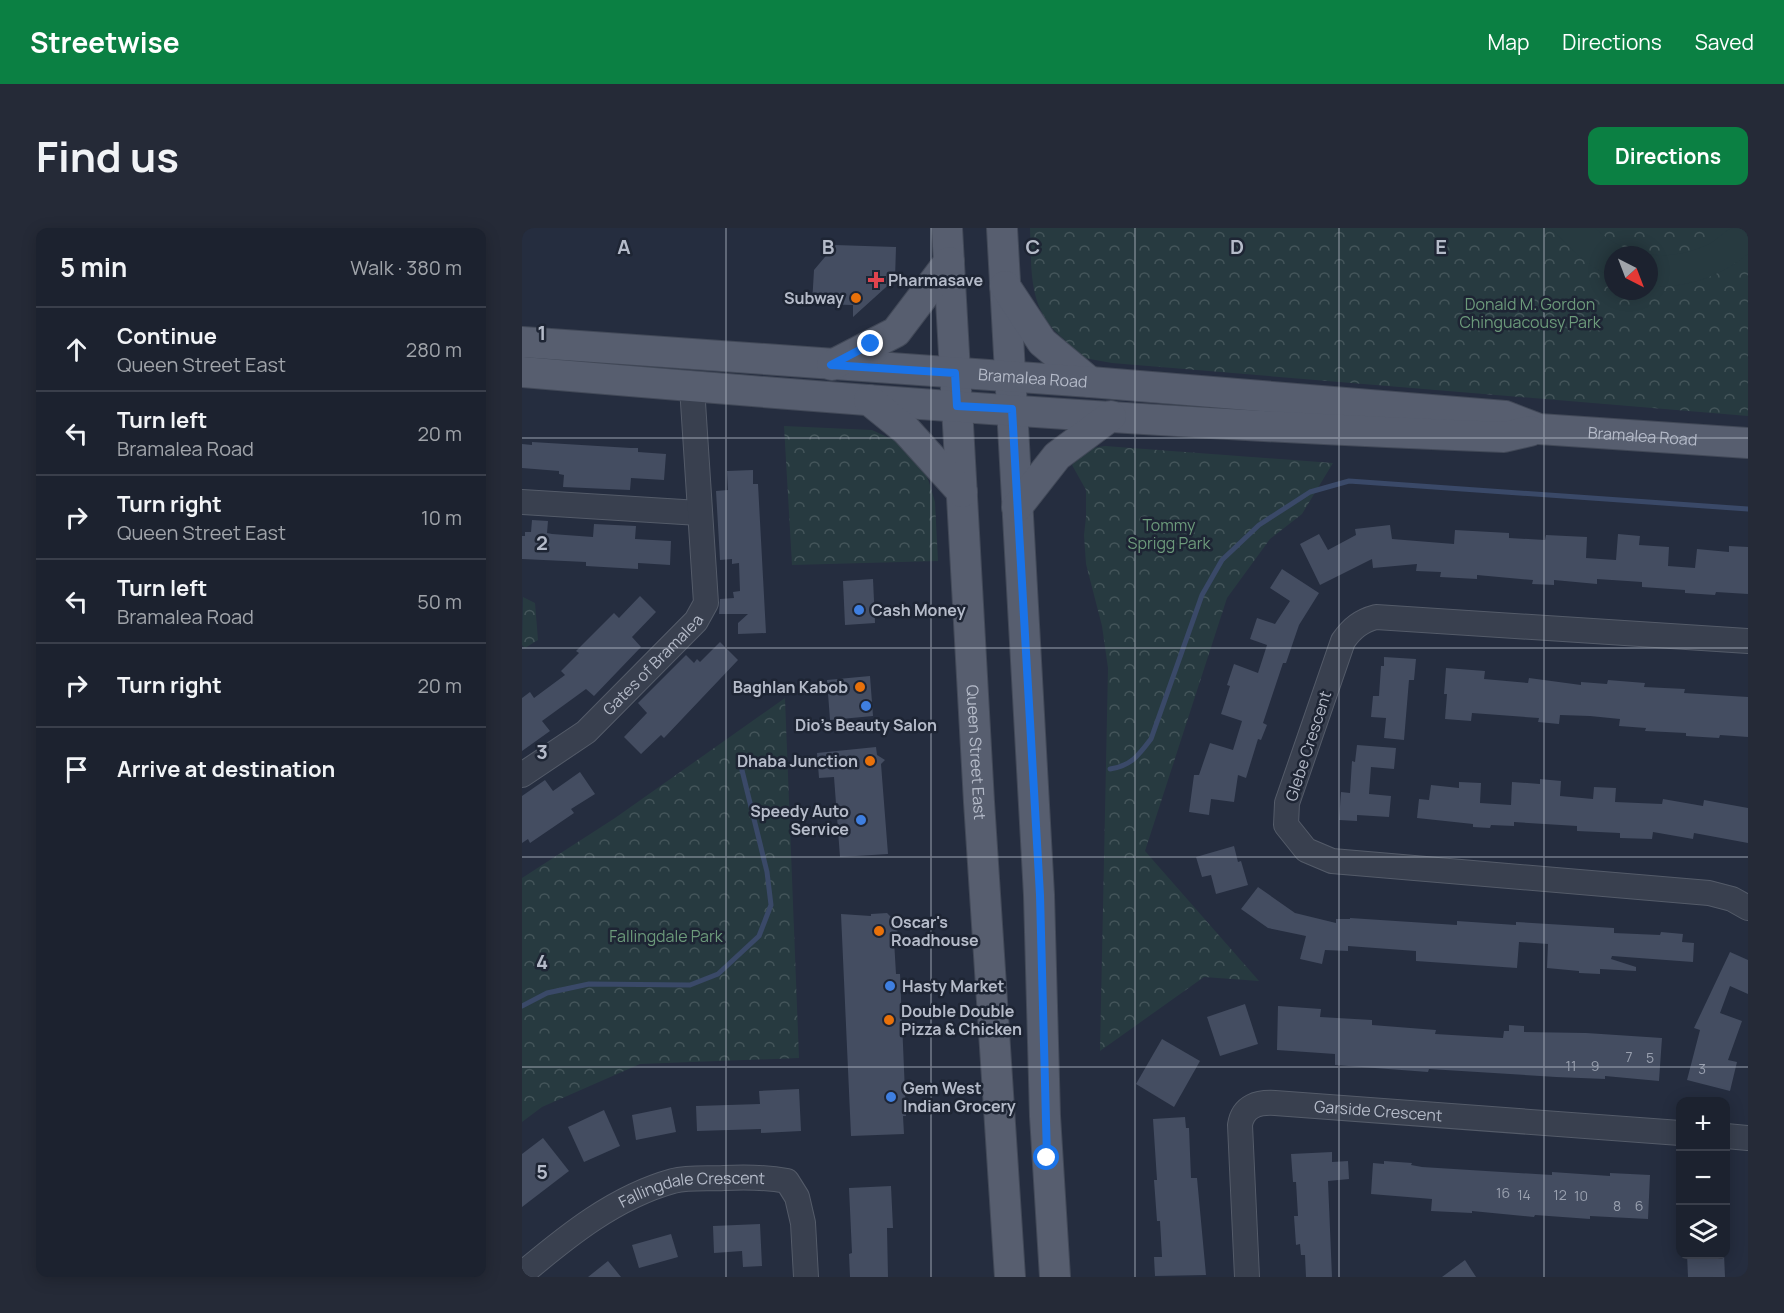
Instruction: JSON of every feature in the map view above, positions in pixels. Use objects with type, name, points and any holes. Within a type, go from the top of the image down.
[{"type":"main road","name":"Queen Street East","points":[[947,228],[979,802],[1010,1277]]},
{"type":"main road","points":[[1002,228],[1040,895],[1045,1116],[1055,1277]]},
{"type":"main road","points":[[831,365],[896,332],[949,262]]},
{"type":"main road","points":[[1005,286],[1042,342],[1090,382]]},
{"type":"main road","name":"Bramalea Road","points":[[522,342],[1090,382],[1505,416],[1539,429]]},
{"type":"main road","name":"Bramalea Road","points":[[522,372],[868,400],[1330,430],[1504,437],[1539,429],[1748,443]]},
{"type":"main road","points":[[868,400],[906,430],[962,492]]},
{"type":"main road","points":[[1017,507],[1057,456],[1111,416]]},
{"type":"street","name":"Gates of Bramalea","points":[[522,775],[586,732],[696,621],[706,603],[692,387]]},
{"type":"street","points":[[522,502],[699,513]]},
{"type":"street","name":"Glebe Crescent","points":[[1748,641],[1376,617],[1367,620],[1356,625],[1343,641],[1287,803],[1286,825],[1306,850],[1332,861],[1709,893],[1725,897],[1748,908]]},
{"type":"street","name":"Garside Crescent","points":[[1247,1277],[1240,1125],[1244,1113],[1255,1105],[1275,1103],[1676,1133]]},
{"type":"street","points":[[1730,1136],[1748,1138]]},
{"type":"street","name":"Fallingdale Crescent","points":[[522,1274],[567,1236],[601,1213],[638,1195],[675,1181],[756,1177],[788,1181],[797,1197],[803,1223],[806,1277]]},
{"type":"green space","name":"Donald M. Gordon Chinguacousy Park","points":[[1030,228],[1748,228],[1748,416],[1112,363],[1084,358],[1061,346],[1065,340],[1044,316],[1038,303],[1032,275]]},
{"type":"green space","points":[[1551,228],[1595,228],[1621,246],[1604,246],[1604,273],[1572,250]]},
{"type":"green space","points":[[1748,228],[1748,254],[1737,262],[1715,275],[1691,283],[1658,287],[1658,255],[1696,249],[1711,243],[1730,229]]},
{"type":"green space","points":[[784,426],[872,430],[898,442],[925,473],[929,482],[935,502],[938,561],[792,565]]},
{"type":"green space","name":"Tommy Sprigg Park","points":[[1105,446],[1333,463],[1302,514],[1270,539],[1227,598],[1145,851],[1259,981],[1204,977],[1100,1051],[1108,668],[1102,626],[1086,564],[1084,535],[1086,490],[1072,465],[1092,448]]},
{"type":"green space","points":[[523,597],[535,603],[538,640],[525,648],[522,645]]},
{"type":"green space","name":"Fallingdale Park","points":[[785,698],[799,1058],[640,1064],[542,1107],[522,1122],[522,878],[615,818]]},
{"type":"building","points":[[835,245],[896,247],[895,279],[853,317],[853,305],[812,304],[814,270]]},
{"type":"building","points":[[532,442],[638,448],[638,452],[666,454],[664,480],[631,478],[630,490],[563,487],[564,475],[559,474],[559,471],[522,468],[522,444],[532,445]]},
{"type":"building","points":[[753,470],[753,484],[758,484],[766,633],[738,634],[738,623],[748,614],[719,614],[720,599],[734,598],[733,592],[740,591],[739,563],[732,564],[732,559],[720,560],[716,491],[728,490],[727,471]]},
{"type":"building","points":[[532,520],[548,521],[547,533],[593,537],[594,524],[636,526],[635,539],[671,541],[670,565],[638,563],[638,569],[586,566],[586,562],[522,559],[522,536],[525,536],[525,532],[531,532]]},
{"type":"building","points":[[1390,525],[1392,539],[1454,544],[1455,530],[1509,533],[1509,538],[1545,540],[1546,535],[1587,537],[1586,558],[1616,560],[1618,534],[1640,536],[1639,545],[1669,547],[1668,566],[1695,568],[1697,549],[1729,552],[1729,546],[1748,547],[1748,594],[1685,593],[1685,590],[1642,587],[1642,582],[1597,579],[1597,584],[1554,580],[1554,585],[1532,584],[1533,580],[1477,575],[1477,579],[1440,577],[1441,572],[1416,571],[1417,564],[1373,568],[1372,559],[1320,585],[1300,544],[1319,534],[1328,550],[1356,535],[1355,529]]},
{"type":"building","points":[[1282,569],[1319,593],[1299,625],[1286,663],[1283,663],[1263,723],[1267,725],[1261,740],[1258,739],[1246,778],[1238,775],[1234,802],[1211,799],[1209,815],[1189,812],[1194,775],[1199,775],[1210,743],[1233,750],[1242,721],[1221,714],[1230,686],[1227,685],[1234,664],[1258,673],[1267,645],[1250,639],[1257,618],[1275,624],[1290,601],[1270,588]]},
{"type":"building","name":"Cash Money","points":[[873,579],[875,623],[845,625],[843,581]]},
{"type":"building","points":[[640,596],[656,612],[632,637],[641,647],[594,696],[586,689],[542,721],[550,731],[522,751],[522,698],[530,692],[534,698],[565,675],[561,671],[579,653],[576,651],[614,613],[619,618]]},
{"type":"building","points":[[720,642],[738,660],[664,738],[661,735],[641,754],[624,737],[647,713],[638,703],[686,655],[694,663],[697,659],[700,662]]},
{"type":"building","points":[[1384,657],[1416,659],[1414,680],[1409,680],[1404,740],[1384,738],[1386,718],[1371,717],[1373,696],[1379,696],[1381,666],[1384,666]]},
{"type":"building","points":[[1446,668],[1485,671],[1484,679],[1528,683],[1529,678],[1581,685],[1581,682],[1607,684],[1608,680],[1645,683],[1644,687],[1685,689],[1684,693],[1748,697],[1748,737],[1720,735],[1719,738],[1686,736],[1686,733],[1645,731],[1646,728],[1619,726],[1620,719],[1590,716],[1560,715],[1559,724],[1538,722],[1539,718],[1472,713],[1471,721],[1445,719]]},
{"type":"building","points":[[870,676],[873,716],[830,720],[827,680]]},
{"type":"building","points":[[1357,745],[1396,748],[1394,769],[1371,767],[1369,794],[1391,796],[1389,817],[1357,815],[1357,821],[1339,820],[1341,792],[1350,793],[1352,761],[1355,762]]},
{"type":"building","name":"Speedy Auto Service","points":[[876,747],[877,755],[885,760],[881,764],[888,854],[840,857],[834,777],[819,778],[817,753]]},
{"type":"building","points":[[580,772],[595,794],[571,809],[574,813],[530,843],[528,839],[522,843],[522,796],[545,780],[553,791]]},
{"type":"building","points":[[1540,779],[1561,781],[1560,796],[1593,799],[1594,787],[1616,788],[1615,802],[1662,804],[1663,799],[1703,806],[1704,800],[1748,808],[1748,843],[1694,833],[1693,839],[1653,832],[1652,839],[1620,838],[1620,833],[1577,831],[1577,826],[1514,822],[1514,826],[1491,825],[1490,828],[1417,818],[1419,799],[1429,800],[1431,785],[1459,788],[1459,782],[1481,783],[1480,803],[1511,805],[1512,782],[1540,784]]},
{"type":"building","points":[[1234,846],[1248,885],[1216,894],[1211,875],[1202,877],[1196,857]]},
{"type":"building","points":[[1258,887],[1295,913],[1336,923],[1336,919],[1350,918],[1457,925],[1457,921],[1516,925],[1516,922],[1614,928],[1614,933],[1683,934],[1682,942],[1694,943],[1693,962],[1612,956],[1611,959],[1636,967],[1636,971],[1600,969],[1600,974],[1579,973],[1579,971],[1547,968],[1548,944],[1519,942],[1517,968],[1416,961],[1416,951],[1348,946],[1348,951],[1325,950],[1322,964],[1300,959],[1306,936],[1268,928],[1241,909]]},
{"type":"building","points":[[887,913],[897,923],[898,940],[894,940],[896,974],[900,974],[906,1116],[903,1116],[904,1134],[851,1136],[841,914],[871,916],[871,914]]},
{"type":"building","points":[[1730,952],[1748,960],[1748,994],[1730,986],[1720,1013],[1742,1021],[1728,1060],[1737,1062],[1730,1091],[1687,1080],[1700,1030],[1694,1028]]},
{"type":"building","points":[[1245,1004],[1258,1044],[1220,1056],[1207,1017]]},
{"type":"building","points":[[1278,1006],[1321,1009],[1320,1017],[1372,1020],[1372,1025],[1436,1030],[1435,1034],[1503,1038],[1504,1031],[1509,1031],[1509,1025],[1524,1026],[1524,1032],[1662,1038],[1659,1081],[1605,1076],[1605,1079],[1429,1069],[1428,1072],[1335,1065],[1335,1054],[1277,1050]]},
{"type":"building","points":[[1162,1039],[1200,1061],[1174,1107],[1136,1084]]},
{"type":"building","points":[[799,1089],[801,1131],[761,1133],[761,1129],[697,1131],[696,1106],[760,1104],[759,1091]]},
{"type":"building","points":[[671,1107],[676,1132],[636,1140],[632,1115]]},
{"type":"building","points":[[604,1110],[620,1146],[584,1162],[568,1127]]},
{"type":"building","points":[[1185,1117],[1186,1128],[1189,1128],[1191,1178],[1197,1178],[1206,1275],[1155,1276],[1154,1257],[1162,1257],[1154,1180],[1157,1180],[1153,1119]]},
{"type":"building","points":[[543,1138],[569,1171],[522,1207],[522,1154]]},
{"type":"building","points":[[1332,1152],[1332,1162],[1348,1161],[1349,1179],[1328,1181],[1332,1277],[1306,1277],[1305,1255],[1301,1255],[1300,1244],[1296,1245],[1294,1216],[1298,1216],[1296,1182],[1293,1182],[1291,1154]]},
{"type":"building","points":[[1384,1161],[1412,1163],[1411,1165],[1422,1167],[1552,1175],[1552,1172],[1610,1176],[1610,1173],[1650,1175],[1648,1219],[1590,1216],[1590,1219],[1535,1215],[1534,1217],[1472,1211],[1472,1213],[1431,1211],[1432,1199],[1371,1194],[1373,1163],[1384,1164]]},
{"type":"building","points":[[891,1186],[893,1228],[887,1228],[888,1277],[850,1277],[849,1254],[852,1253],[849,1188]]},
{"type":"building","points":[[760,1224],[762,1266],[743,1267],[742,1251],[714,1253],[713,1226]]},
{"type":"building","points":[[671,1234],[678,1257],[639,1268],[632,1245]]},
{"type":"building","points":[[1687,1259],[1724,1259],[1725,1277],[1688,1277]]},
{"type":"building","points":[[1465,1260],[1476,1277],[1442,1277]]},
{"type":"building","points":[[608,1261],[621,1277],[588,1277]]},
{"type":"waterway","points":[[1110,769],[1134,759],[1151,739],[1202,595],[1222,560],[1259,525],[1310,492],[1349,481],[1748,509]]},
{"type":"waterway","points":[[522,1006],[547,993],[589,984],[690,985],[718,974],[759,936],[771,905],[767,872],[739,758]]},
{"type":"place","name":"Pharmasave","points":[[876,280]]},
{"type":"place","name":"Subway","points":[[856,298]]},
{"type":"place","name":"Cash Money","points":[[859,610]]},
{"type":"place","name":"Baghlan Kabob","points":[[860,687]]},
{"type":"place","name":"Dio's Beauty Salon","points":[[866,706]]},
{"type":"place","name":"Dhaba Junction","points":[[870,761]]},
{"type":"place","name":"Speedy Auto Service","points":[[861,820]]},
{"type":"place","name":"Oscar's Roadhouse","points":[[879,931]]},
{"type":"place","name":"Hasty Market","points":[[890,986]]},
{"type":"place","name":"Double Double Pizza & Chicken","points":[[889,1020]]},
{"type":"place","name":"Gem West Indian Grocery","points":[[891,1097]]},
{"type":"route","points":[[871,344],[831,365],[955,373],[957,406],[1012,409],[1040,895],[1047,1158]]}]
